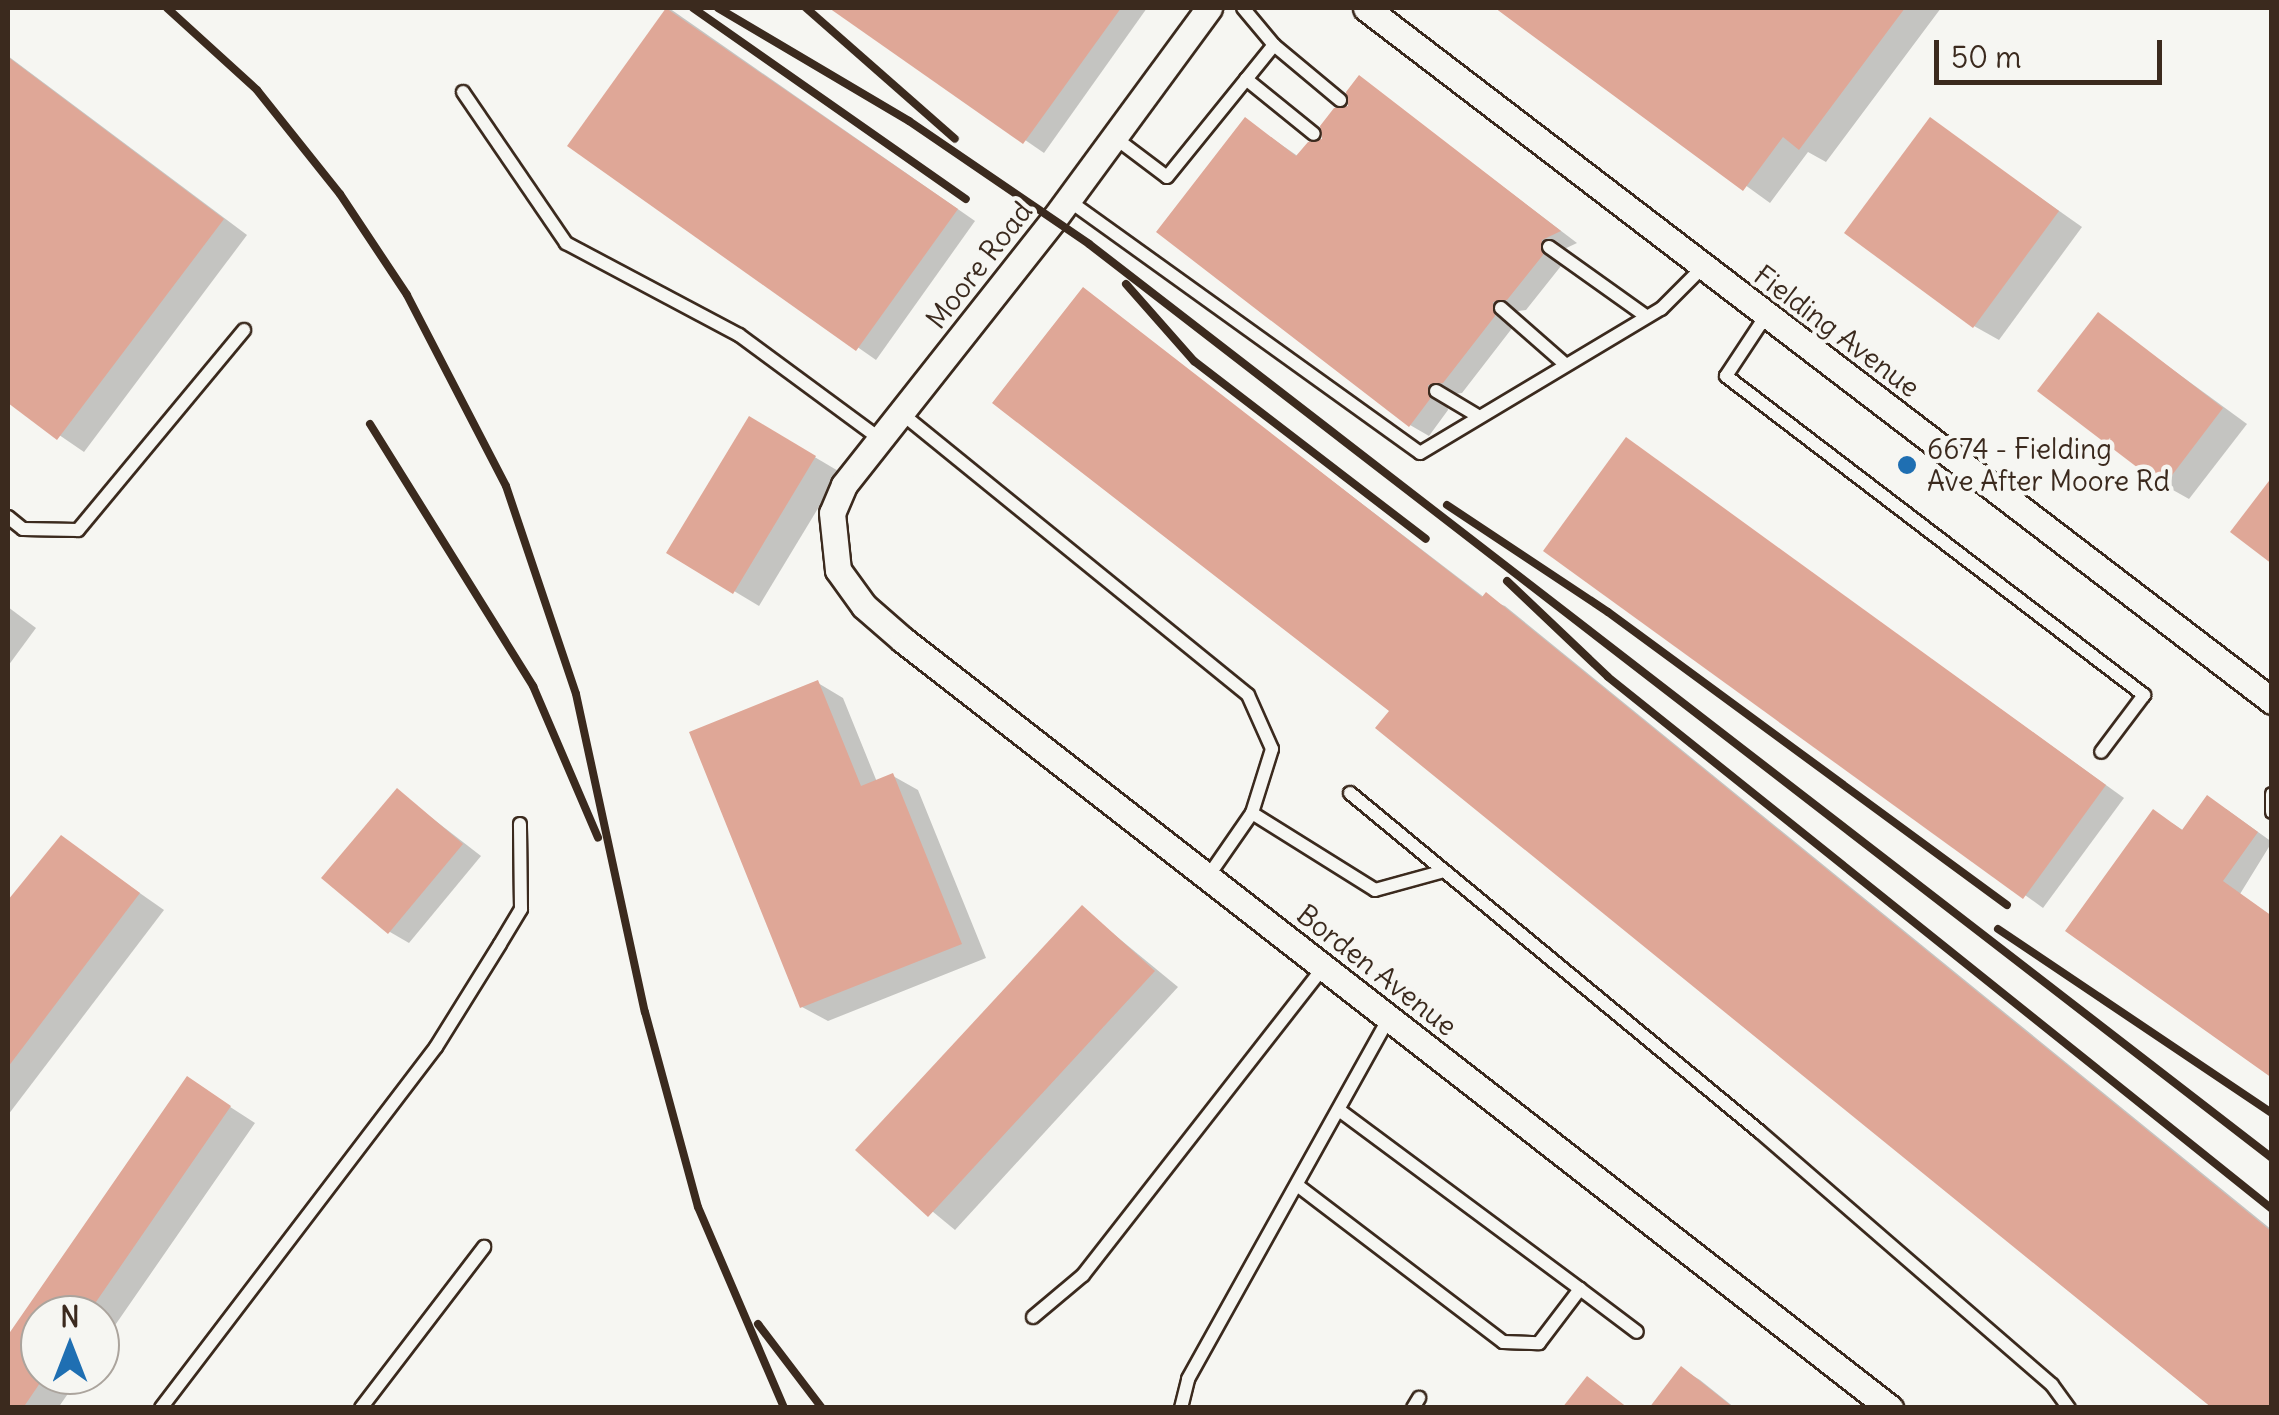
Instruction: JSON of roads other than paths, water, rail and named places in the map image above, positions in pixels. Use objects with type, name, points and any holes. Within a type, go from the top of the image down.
[{"type":"street","name":"Moore Road","points":[[838,570],[832,513],[844,484],[1068,200],[1209,8]]},
{"type":"street","name":"Fielding Avenue","points":[[1366,8],[2272,701]]},
{"type":"street","name":"Borden Avenue","points":[[838,570],[864,606],[903,640],[1890,1408]]},
{"type":"lane","points":[[1244,8],[1274,45],[1340,100]]},
{"type":"lane","points":[[1114,138],[1168,177],[1274,45]]},
{"type":"lane","points":[[1246,79],[1314,134]]},
{"type":"lane","points":[[463,92],[566,243],[739,335],[880,440]]},
{"type":"lane","points":[[1068,200],[1394,440],[1420,453],[1647,317],[1704,266]]},
{"type":"lane","points":[[1549,247],[1647,317]]},
{"type":"lane","points":[[1500,308],[1566,365]]},
{"type":"lane","points":[[1767,314],[1726,376],[2144,694],[2101,752]]},
{"type":"lane","points":[[8,517],[23,528],[78,530],[244,330]]},
{"type":"lane","points":[[1436,392],[1478,416]]},
{"type":"lane","points":[[901,413],[1248,695],[1272,749],[1252,814],[1208,875]]},
{"type":"lane","points":[[1350,793],[1760,1132],[2052,1385],[2068,1408]]},
{"type":"lane","points":[[2272,794],[2272,812]]},
{"type":"lane","points":[[1252,814],[1375,890],[1441,872]]},
{"type":"lane","points":[[161,1408],[436,1047],[500,944],[521,908],[520,824]]},
{"type":"lane","points":[[1033,1317],[1083,1275],[1324,967]]},
{"type":"lane","points":[[1182,1408],[1188,1379],[1390,1018]]},
{"type":"lane","points":[[1338,1110],[1637,1332]]},
{"type":"lane","points":[[1297,1185],[1504,1342],[1539,1343],[1580,1289]]},
{"type":"lane","points":[[361,1408],[484,1246]]},
{"type":"railway","points":[[167,8],[257,90],[340,194],[407,295],[506,486],[576,694],[645,1012],[698,1207],[784,1408]]},
{"type":"railway","points":[[693,8],[966,199]]},
{"type":"railway","points":[[718,8],[909,121],[1089,244],[2272,1158]]},
{"type":"railway","points":[[806,8],[955,139]]},
{"type":"railway","points":[[1126,284],[1194,361],[1426,539]]},
{"type":"railway","points":[[370,424],[533,686],[598,838]]},
{"type":"railway","points":[[1447,505],[1608,612],[2007,905]]},
{"type":"railway","points":[[1507,581],[1608,677],[2272,1209]]},
{"type":"railway","points":[[1998,929],[2272,1113]]},
{"type":"railway","points":[[758,1324],[822,1408]]},
{"type":"place","name":"6674 - Fielding Ave After Moore Rd","points":[[1907,465]]}]
